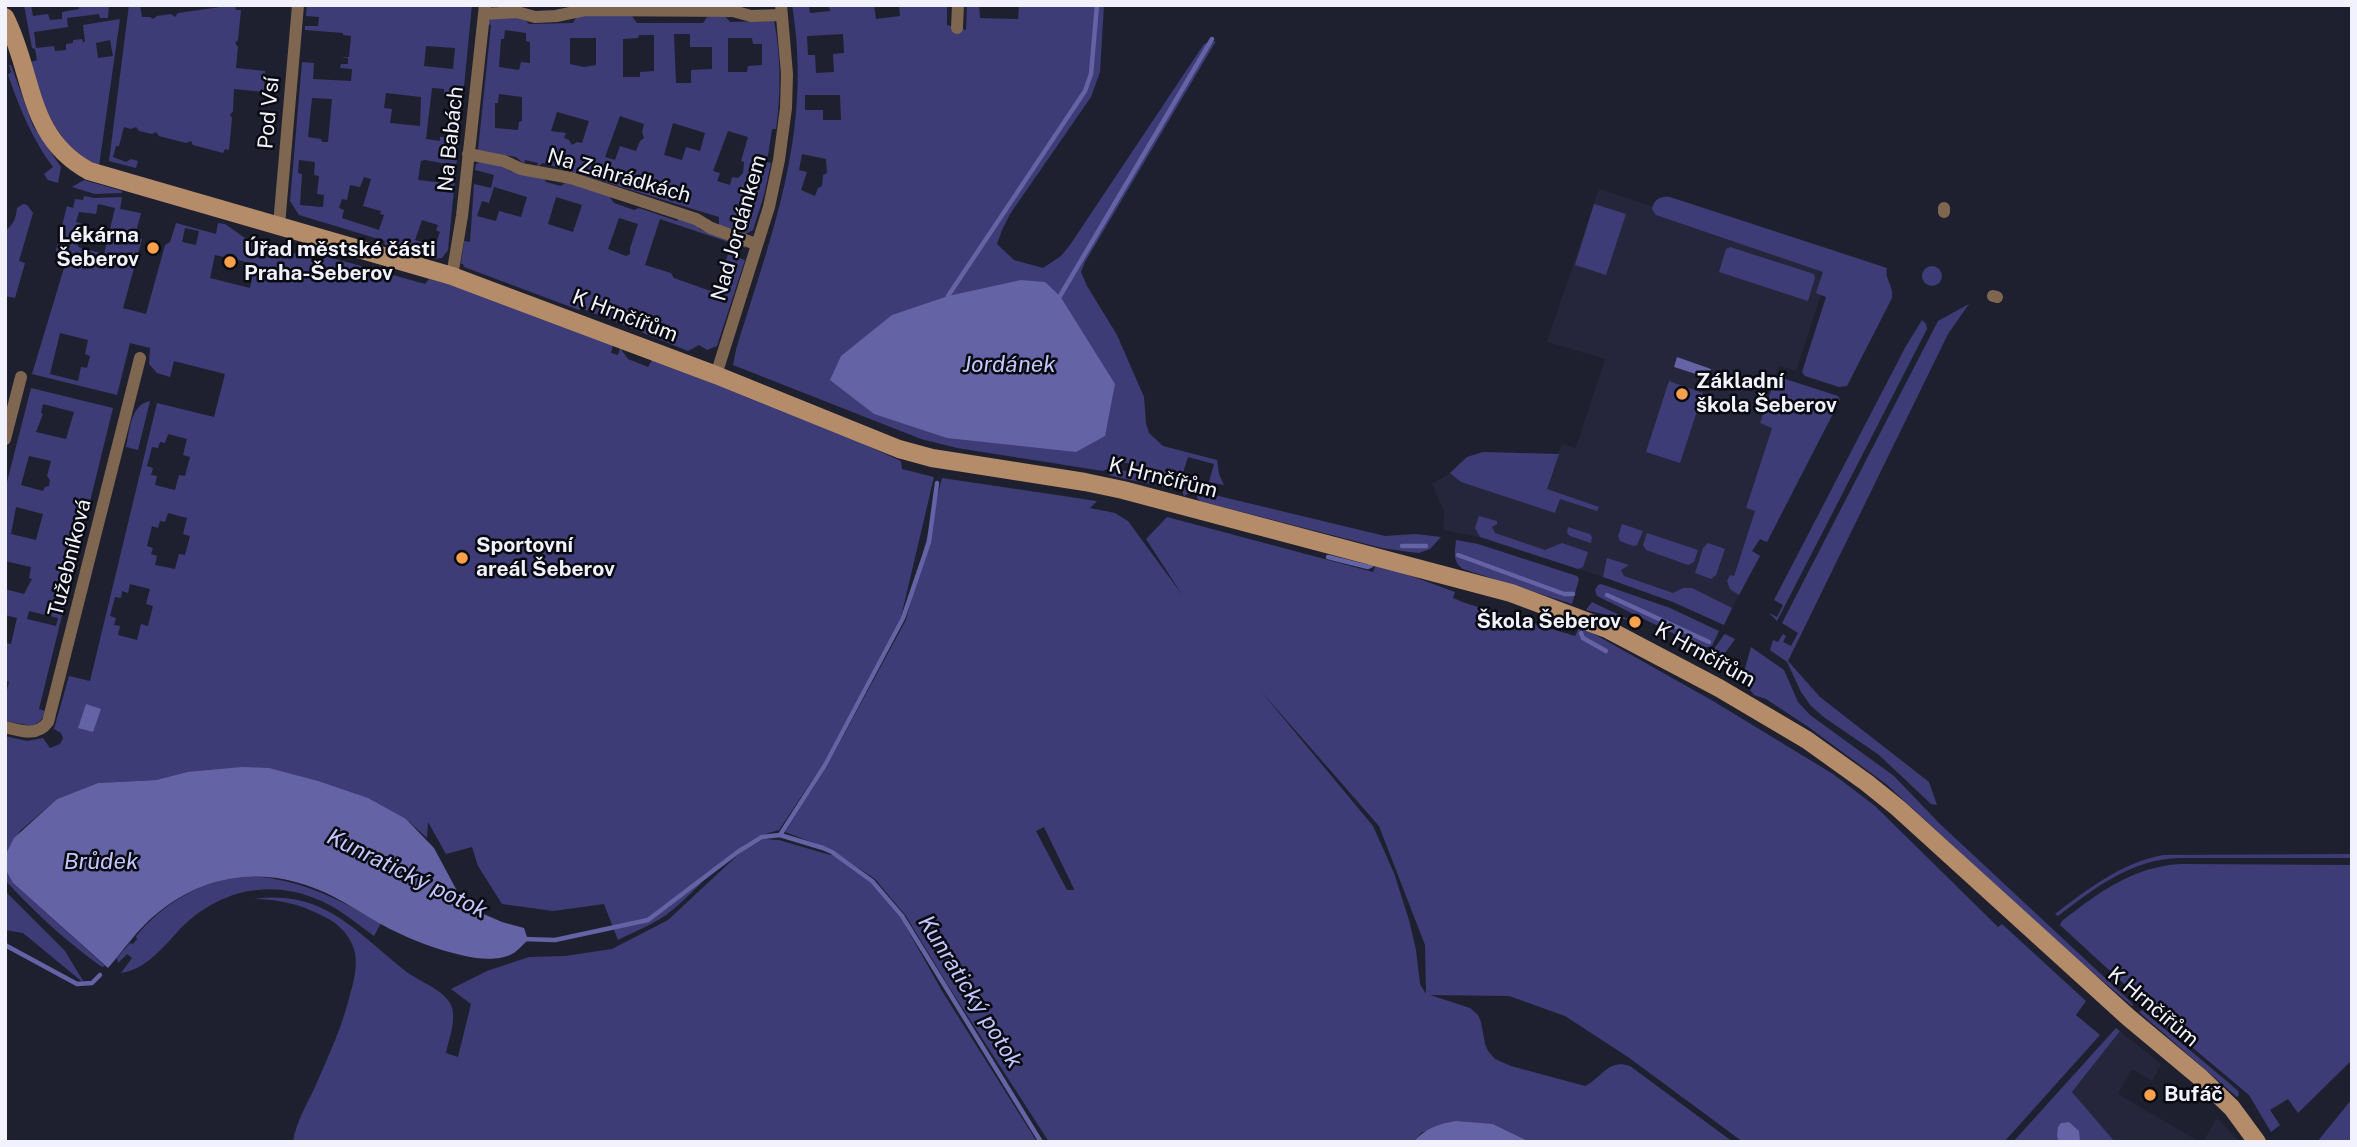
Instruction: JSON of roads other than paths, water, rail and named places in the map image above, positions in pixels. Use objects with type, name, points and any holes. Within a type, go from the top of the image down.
[{"type":"street","name":"Pod Vsí","points":[[279,225],[298,5]]},
{"type":"street","points":[[957,27],[958,5]]},
{"type":"street","points":[[484,10],[517,12],[535,17],[585,10],[733,11],[751,16],[782,10]]},
{"type":"street","name":"Na Babách","points":[[452,276],[484,10]]},
{"type":"street","name":"Nad Jordánkem","points":[[716,375],[774,185],[785,117],[787,74],[782,10]]},
{"type":"street","name":"K Hrnčířům","points":[[5,17],[31,96],[52,140],[69,159],[99,175],[452,276],[716,375],[907,451],[932,458],[1123,490],[1491,586],[1607,629],[1807,740],[1867,783],[2128,1017],[2201,1077],[2232,1108],[2257,1142]]},
{"type":"street","name":"Na Zahrádkách","points":[[468,154],[504,161],[521,169],[571,178],[696,219],[711,228],[757,244]]},
{"type":"street","name":"Tužebníková","points":[[5,727],[33,732],[40,730],[48,722],[140,358]]},
{"type":"street","points":[[5,439],[21,377]]},
{"type":"water","name":"Jordánek","points":[[1021,280],[1045,282],[1060,296],[1115,384],[1105,436],[1076,452],[947,438],[874,414],[830,380],[841,356],[892,315],[948,296]]},
{"type":"water","points":[[1677,357],[1711,369],[1708,378],[1674,367]]},
{"type":"water","points":[[86,704],[101,709],[93,732],[78,728]]},
{"type":"water","name":"Brůdek","points":[[242,767],[269,768],[318,781],[368,798],[406,819],[434,848],[463,902],[472,909],[502,922],[524,928],[528,940],[514,953],[501,958],[465,956],[408,937],[314,888],[272,877],[251,877],[210,884],[172,902],[142,928],[108,968],[13,883],[5,869],[5,856],[14,838],[57,799],[98,783],[156,780],[187,772]]},
{"type":"water","points":[[1456,1121],[1493,1124],[1530,1142],[1413,1142],[1433,1127]]},
{"type":"water","points":[[2069,1122],[2079,1131],[2080,1142],[2059,1142],[2058,1127],[2061,1123]]},
{"type":"waterway","points":[[948,296],[1085,91],[1091,74],[1097,5]]},
{"type":"waterway","points":[[1060,296],[1212,39]]},
{"type":"waterway","points":[[780,835],[825,765],[903,618],[929,542],[937,483]]},
{"type":"waterway","points":[[1402,546],[1426,546]]},
{"type":"waterway","points":[[1458,555],[1564,594],[1573,594]]},
{"type":"waterway","points":[[1328,557],[1368,567],[1372,565]]},
{"type":"waterway","points":[[1607,595],[1709,642]]},
{"type":"waterway","points":[[1581,633],[1583,638],[1606,651]]},
{"type":"waterway","name":"Kunratický potok","points":[[522,939],[555,940],[648,920],[739,851],[762,837],[780,835],[823,848],[872,881],[902,916],[1041,1142]]},
{"type":"waterway","points":[[5,945],[77,984],[92,983],[100,975]]},
{"type":"place","name":"Lékárna Šeberov","points":[[153,248]]},
{"type":"place","name":"Úřad městské části Praha-Šeberov","points":[[230,262]]},
{"type":"place","name":"Základní škola Šeberov","points":[[1682,394]]},
{"type":"place","name":"Sportovní areál Šeberov","points":[[462,558]]},
{"type":"place","name":"Škola Šeberov","points":[[1635,622]]},
{"type":"place","name":"Bufáč","points":[[2150,1095]]}]
